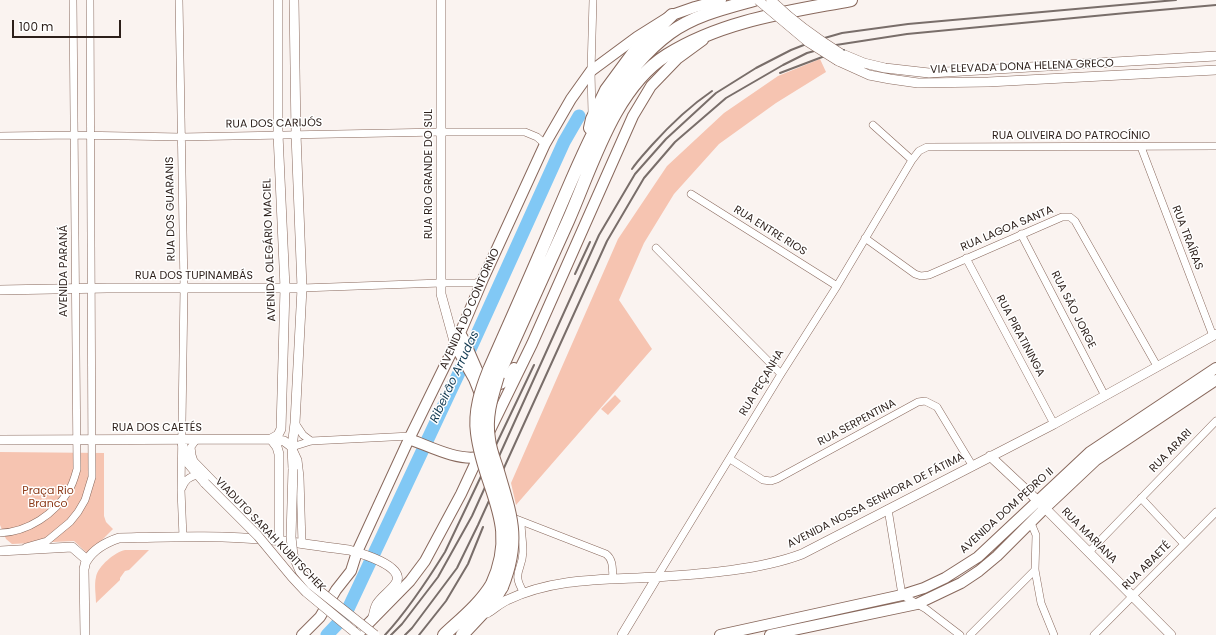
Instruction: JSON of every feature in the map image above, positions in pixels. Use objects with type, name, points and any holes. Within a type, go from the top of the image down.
[{"type":"highway","points":[[493,373],[586,147],[618,88],[635,66],[653,48],[669,34],[688,21],[709,13],[754,0]]},
{"type":"highway","points":[[462,635],[494,602],[503,548],[503,527],[499,509],[482,460],[476,432],[478,403],[616,111],[633,86],[652,65],[684,45],[718,30],[753,19],[851,0]]},
{"type":"highway","points":[[586,147],[592,119],[606,90],[634,52],[672,15]]},
{"type":"highway","points":[[444,635],[487,593],[497,586]]},
{"type":"main road","name":"AVENIDA OLEGÁRIO MACIEL","points":[[271,438],[278,435],[281,429],[285,288],[278,134],[278,0]]},
{"type":"main road","points":[[292,447],[295,424],[302,288],[296,134],[294,0]]},
{"type":"main road","name":"RUA RIO GRANDE DO SUL","points":[[441,0],[441,294],[455,345]]},
{"type":"main road","name":"AVENIDA DO CONTORNO","points":[[302,635],[320,617],[336,590],[351,571],[357,552],[411,440],[454,361],[455,345],[462,337],[483,279],[545,144],[571,99],[591,71],[637,37],[672,15],[719,0]]},
{"type":"main road","name":"VIA ELEVADA DONA HELENA GRECO","points":[[758,0],[808,42],[839,57],[869,75],[890,80],[918,83],[988,82],[1216,70]]},
{"type":"main road","name":"VIA ELEVADA DONA HELENA GRECO","points":[[771,0],[785,14],[839,57],[885,68],[929,73],[1216,56]]},
{"type":"main road","points":[[358,635],[418,572],[461,494],[493,422],[532,344],[633,116],[652,86],[677,59],[718,30]]},
{"type":"main road","name":"RUA DOS TUPINAMBÁS","points":[[0,290],[76,288],[302,288]]},
{"type":"main road","name":"AVENIDA NOSSA SENHORA DE FÁTIMA","points":[[478,620],[506,600],[553,585],[592,579],[657,577],[736,569],[786,560],[802,554],[1054,424],[1215,335]]},
{"type":"main road","points":[[462,337],[472,372],[493,422]]},
{"type":"main road","points":[[455,345],[454,361],[472,372],[480,379],[500,385],[504,382],[532,344]]},
{"type":"main road","name":"AVENIDA DOM PEDRO II","points":[[720,635],[902,595],[924,588],[945,578],[978,557],[1037,500],[1090,452],[1216,368]]},
{"type":"main road","name":"AVENIDA DOM PEDRO II","points":[[770,635],[918,604],[961,583],[979,571],[997,556],[1031,523],[1044,508],[1096,460],[1216,380]]},
{"type":"main road","points":[[271,438],[277,447],[279,454],[275,540]]},
{"type":"main road","name":"RUA DOS CAETÉS","points":[[0,439],[196,440],[271,438],[284,440],[292,447]]},
{"type":"main road","name":"VIADUTO SARAH KUBITSCHEK","points":[[182,439],[188,462],[197,475],[258,536],[292,578],[306,592],[358,635]]},
{"type":"main road","points":[[411,440],[466,458],[478,457]]},
{"type":"main road","name":"VIADUTO SARAH KUBITSCHEK","points":[[292,447],[293,469],[291,537],[293,555],[300,571],[312,585],[375,635]]},
{"type":"main road","name":"RUA MARIANA","points":[[990,456],[1037,500],[1170,635]]},
{"type":"main road","points":[[86,635],[84,569],[87,560],[96,550],[109,541],[119,538],[183,537],[275,540],[357,552],[388,565],[396,572],[396,584],[377,604],[372,620]]},
{"type":"main road","points":[[0,551],[72,547],[87,560]]},
{"type":"main road","name":"RUA PEÇANHA","points":[[622,635],[657,577]]},
{"type":"main road","points":[[350,616],[364,635]]},
{"type":"street","name":"AVENIDA PARANÁ","points":[[0,532],[10,532],[32,524],[56,508],[70,489],[77,469],[73,0]]},
{"type":"street","points":[[16,550],[47,541],[70,522],[85,500],[92,477],[90,0]]},
{"type":"street","name":"RUA DOS GUARANIS","points":[[180,0],[184,288],[181,490],[183,537]]},
{"type":"street","points":[[592,119],[591,71],[593,0]]},
{"type":"street","points":[[873,125],[912,160]]},
{"type":"street","name":"RUA DOS CARIJÓS","points":[[0,136],[91,135],[181,137],[278,134],[525,132],[537,137],[545,144]]},
{"type":"street","name":"RUA OLIVEIRA DO PATROCÍNIO","points":[[927,147],[1141,148],[1216,146]]},
{"type":"street","name":"RUA PEÇANHA","points":[[657,577],[781,374],[837,286],[912,160],[919,151],[927,147]]},
{"type":"street","name":"RUA TRAÍRAS","points":[[1141,148],[1215,335]]},
{"type":"street","name":"RUA ENTRE RIOS","points":[[691,194],[837,286]]},
{"type":"street","name":"RUA LAGOA SANTA","points":[[865,238],[915,274],[921,276],[929,275],[1062,217],[1067,216],[1072,218],[1157,366]]},
{"type":"street","name":"RUA SÃO JORGE","points":[[1021,234],[1105,396]]},
{"type":"street","points":[[656,248],[781,374]]},
{"type":"street","name":"RUA PIRATININGA","points":[[966,258],[1054,424]]},
{"type":"street","name":"RUA DOS TUPINAMBÁS","points":[[302,288],[476,283],[483,279]]},
{"type":"street","name":"RUA SERPENTINA","points":[[730,459],[763,480],[770,481],[777,479],[918,402],[925,402],[936,407],[972,465]]},
{"type":"street","name":"RUA ARARI","points":[[1089,552],[1216,421]]},
{"type":"street","points":[[295,424],[303,435],[311,441]]},
{"type":"street","points":[[302,544],[300,477],[298,460],[292,447],[311,441],[397,436],[411,440]]},
{"type":"street","points":[[196,440],[191,447],[194,461],[275,540]]},
{"type":"street","points":[[181,490],[186,480],[197,475]]},
{"type":"street","points":[[1141,498],[1184,544]]},
{"type":"street","points":[[888,509],[902,595],[926,608],[960,635]]},
{"type":"street","name":"RUA ABAETÉ","points":[[1094,635],[1216,512]]},
{"type":"street","points":[[524,593],[518,584],[517,578],[523,552],[518,520],[606,554],[610,557],[612,562],[613,578]]},
{"type":"street","points":[[1031,523],[1036,535],[1035,570],[1041,604],[1054,635]]},
{"type":"street","points":[[970,635],[1035,570]]},
{"type":"green space","points":[[820,59],[826,72],[776,103],[719,144],[674,194],[644,243],[619,300],[652,349],[516,505],[511,483],[618,239],[667,166],[724,113],[778,76]]},
{"type":"green space","points":[[615,395],[621,401],[608,415],[601,409]]},
{"type":"green space","name":"Praça Rio Branco","points":[[0,452],[104,453],[104,516],[106,522],[113,529],[88,554],[74,541],[12,544],[6,539],[0,525]]},
{"type":"green space","points":[[149,550],[129,570],[125,571],[120,580],[96,603],[95,583],[97,573],[103,564],[121,551]]},
{"type":"waterway","name":"Ribeirão Arrudas","points":[[327,635],[343,618],[348,609],[473,343],[564,142],[579,116]]},
{"type":"railway","points":[[391,635],[402,624],[438,577],[472,516],[599,235],[635,174],[666,139],[716,93],[756,68],[791,50],[814,41],[842,33],[908,24],[1176,0]]},
{"type":"railway","points":[[405,635],[412,628],[457,568],[607,241],[644,178],[675,142],[726,98],[807,53],[836,45],[907,34],[1216,5]]},
{"type":"railway","points":[[780,73],[844,50]]},
{"type":"railway","points":[[632,169],[673,123],[688,109],[712,91]]},
{"type":"railway","points":[[575,274],[590,242]]},
{"type":"railway","points":[[385,635],[402,616],[445,552],[534,365]]},
{"type":"railway","points":[[419,635],[446,601],[468,564],[483,527]]}]
